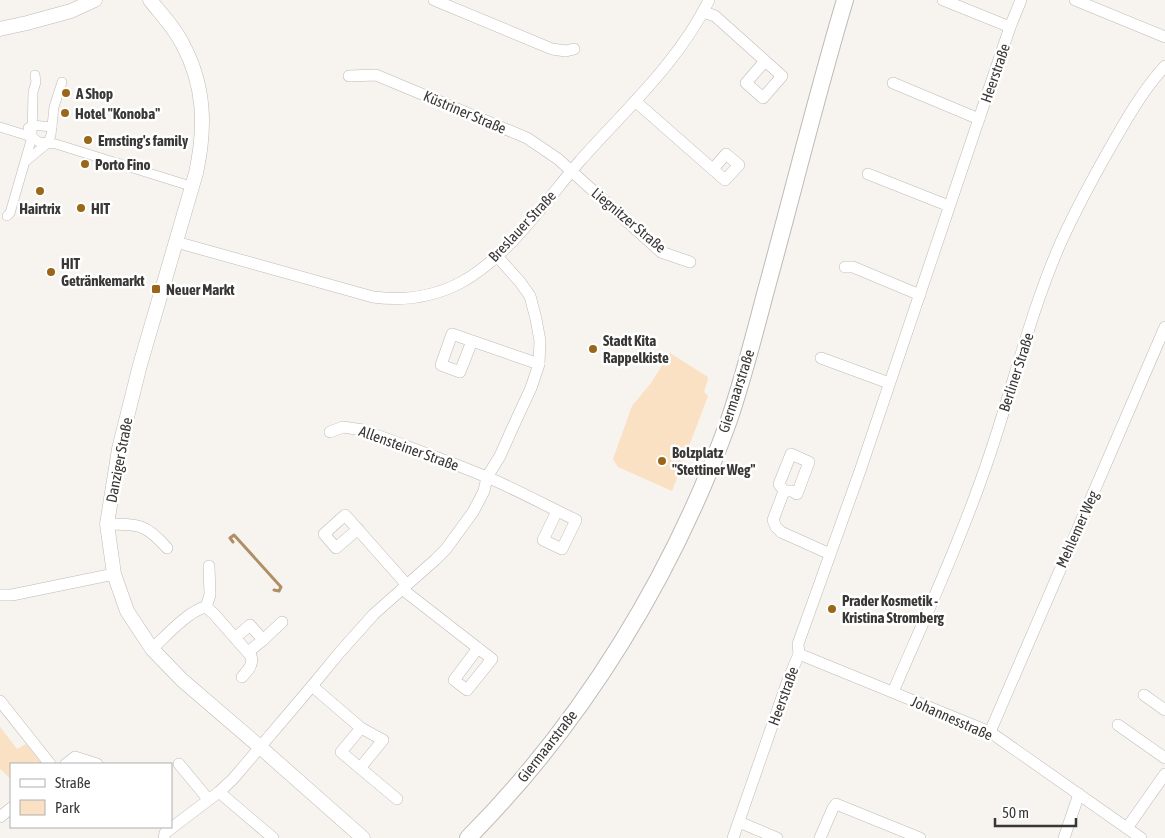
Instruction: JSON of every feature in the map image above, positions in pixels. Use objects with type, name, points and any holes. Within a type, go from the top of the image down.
[{"type":"main road","name":"Giermaarstraße","points":[[468,838],[489,817],[535,763],[584,699],[619,647],[653,588],[695,505],[729,420],[748,358],[845,0]]},
{"type":"street","points":[[0,29],[71,11],[95,0]]},
{"type":"street","name":"Danziger Straße","points":[[150,0],[182,42],[195,74],[202,108],[202,147],[140,365],[119,449],[107,524],[114,574],[127,611],[152,649],[182,680],[363,838]]},
{"type":"street","points":[[434,0],[552,48],[566,51],[574,49]]},
{"type":"street","name":"Breslauer Straße","points":[[176,242],[363,294],[389,299],[422,297],[447,289],[475,274],[497,256],[670,61],[704,12],[709,0]]},
{"type":"street","name":"Heerstraße","points":[[943,0],[1010,27]]},
{"type":"street","name":"Heerstraße","points":[[733,838],[788,680],[799,654],[798,644],[920,295],[1010,27],[1021,0]]},
{"type":"street","points":[[1075,0],[1165,37]]},
{"type":"street","points":[[704,12],[715,16],[765,61]]},
{"type":"street","name":"Berliner Straße","points":[[894,692],[990,454],[1026,340],[1061,243],[1079,204],[1114,140],[1144,92],[1165,66]]},
{"type":"street","name":"Küstriner Straße","points":[[349,76],[362,74],[376,75],[527,138],[558,159],[571,171]]},
{"type":"street","points":[[7,216],[10,213],[32,137],[35,75]]},
{"type":"street","points":[[26,161],[48,143],[54,107],[62,82]]},
{"type":"street","name":"Heerstraße","points":[[893,83],[979,119]]},
{"type":"street","points":[[635,100],[713,169]]},
{"type":"street","points":[[22,134],[32,125],[52,127]]},
{"type":"street","points":[[0,127],[32,137],[39,142],[56,144],[184,184]]},
{"type":"street","name":"Liegnitzer Straße","points":[[571,171],[661,252],[690,262]]},
{"type":"street","points":[[868,174],[949,206]]},
{"type":"street","points":[[172,825],[219,792],[233,779],[374,614],[435,560],[450,544],[473,512],[484,491],[486,477],[500,456],[531,388],[539,364],[540,341],[530,296],[497,256]]},
{"type":"street","points":[[845,267],[853,267],[920,295]]},
{"type":"street","name":"Mehlemer Weg","points":[[990,732],[1165,327]]},
{"type":"street","points":[[472,341],[539,364]]},
{"type":"street","points":[[821,358],[889,383]]},
{"type":"street","name":"Allensteiner Straße","points":[[330,432],[343,427],[363,430],[448,461],[556,511]]},
{"type":"street","points":[[784,492],[773,520],[776,527],[781,532],[830,554]]},
{"type":"street","points":[[107,524],[142,526],[155,534],[168,548]]},
{"type":"street","points":[[358,528],[405,586],[478,648]]},
{"type":"street","points":[[206,607],[210,595],[209,566]]},
{"type":"street","points":[[0,595],[12,595],[114,574]]},
{"type":"street","points":[[206,607],[248,652],[252,660],[250,669],[242,677]]},
{"type":"street","points":[[152,649],[190,615],[200,608],[206,607]]},
{"type":"street","points":[[248,652],[282,622]]},
{"type":"street","points":[[236,637],[250,625],[262,640]]},
{"type":"street","name":"Johannesstraße","points":[[799,654],[990,732],[1141,838]]},
{"type":"street","points":[[312,686],[362,728],[383,740],[360,768]]},
{"type":"street","points":[[1144,695],[1165,710]]},
{"type":"street","points":[[0,701],[49,763]]},
{"type":"street","points":[[1118,725],[1165,758]]},
{"type":"street","points":[[362,728],[341,752],[397,799]]},
{"type":"street","points":[[67,763],[75,757],[94,763]]},
{"type":"street","points":[[179,764],[208,799]]},
{"type":"street","points":[[1127,828],[1165,774]]},
{"type":"street","points":[[219,792],[273,838]]},
{"type":"street","points":[[1064,838],[1079,794]]},
{"type":"street","points":[[820,838],[836,804],[920,838]]},
{"type":"street","points":[[0,817],[10,809]]},
{"type":"street","points":[[739,822],[777,838]]},
{"type":"green space","points":[[670,353],[708,377],[704,392],[708,396],[672,491],[618,467],[613,459],[632,406],[651,383]]},
{"type":"green space","points":[[0,727],[17,749],[26,744],[41,763],[10,763],[10,778],[0,769]]},
{"type":"waterway","points":[[233,542],[230,538],[234,535],[281,587],[279,591],[274,590]]},
{"type":"place","name":"A Shop","points":[[66,93]]},
{"type":"place","name":"Hotel \"Konoba\"","points":[[65,113]]},
{"type":"place","name":"Ernsting's family","points":[[88,140]]},
{"type":"place","name":"Porto Fino","points":[[85,164]]},
{"type":"place","name":"Hairtrix","points":[[40,191]]},
{"type":"place","name":"HIT","points":[[81,208]]},
{"type":"place","name":"HIT Getränkemarkt","points":[[51,272]]},
{"type":"place","name":"Neuer Markt","points":[[156,289]]},
{"type":"place","name":"Stadt Kita Rappelkiste","points":[[593,349]]},
{"type":"place","name":"Bolzplatz \"Stettiner Weg\"","points":[[662,461]]},
{"type":"place","name":"Prader Kosmetik - Kristina Stromberg","points":[[832,609]]}]
